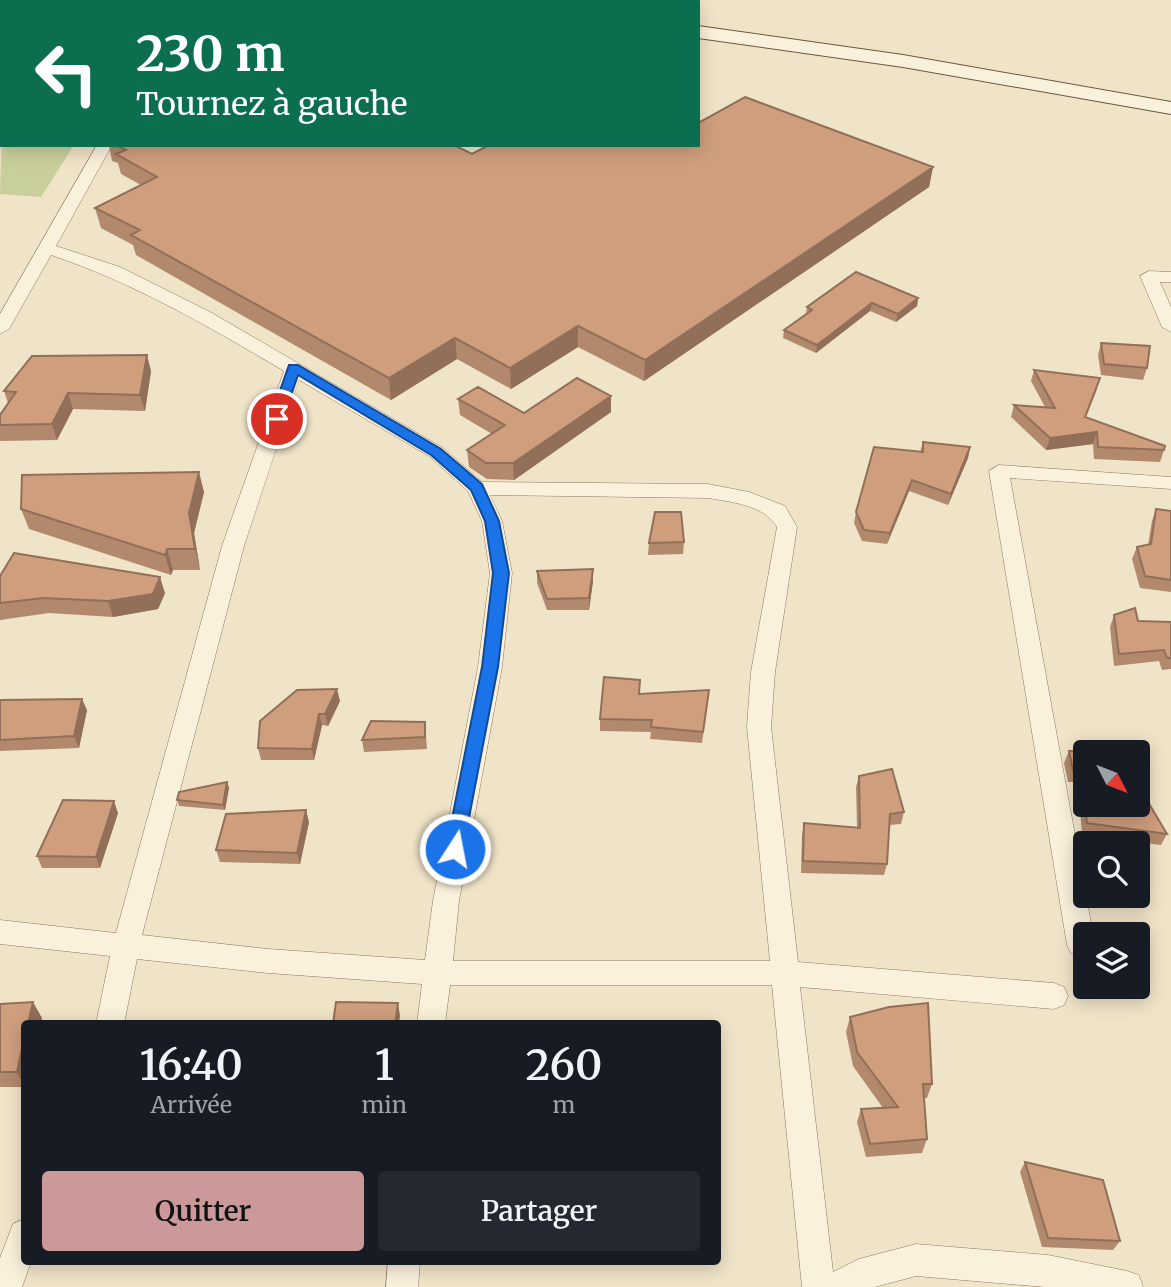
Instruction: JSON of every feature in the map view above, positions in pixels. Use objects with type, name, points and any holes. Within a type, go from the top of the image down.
[{"type":"street","points":[[700,32],[903,61],[1171,108]]},
{"type":"street","points":[[0,329],[104,147]]},
{"type":"street","points":[[46,248],[96,264],[206,317],[436,452],[477,488],[492,521],[501,573],[490,667],[446,901],[431,1020]]},
{"type":"street","points":[[1171,277],[1149,276],[1171,327]]},
{"type":"street","points":[[111,1020],[127,946],[233,546],[294,368]]},
{"type":"street","points":[[1078,922],[999,471],[1171,483]]},
{"type":"street","points":[[477,488],[708,491],[742,497],[778,511],[786,527],[762,672],[759,727],[818,1287]]},
{"type":"street","points":[[0,932],[268,961],[437,973],[784,973],[1054,996]]},
{"type":"street","points":[[6,1287],[21,1244]]},
{"type":"street","points":[[838,1287],[859,1275],[916,1260],[1048,1271],[1127,1287]]},
{"type":"street","points":[[402,1287],[404,1265]]},
{"type":"green space","points":[[1,147],[73,147],[41,197],[0,194]]},
{"type":"building","points":[[745,97],[933,167],[645,360],[578,326],[510,368],[455,338],[389,378],[131,235],[140,230],[95,208],[157,177],[116,154],[126,150],[120,147],[458,147],[472,154],[485,147],[700,147],[700,122]]},
{"type":"building","points":[[856,272],[918,298],[898,314],[872,303],[817,345],[784,330],[812,310],[807,307]]},
{"type":"building","points":[[1101,343],[1150,346],[1147,368],[1104,364]]},
{"type":"building","points":[[147,355],[140,395],[68,393],[52,424],[0,425],[0,415],[16,392],[4,391],[32,356]]},
{"type":"building","points":[[1034,370],[1100,378],[1085,417],[1165,446],[1164,450],[1098,447],[1097,432],[1050,438],[1014,405],[1055,408]]},
{"type":"building","points":[[577,378],[611,396],[513,463],[486,463],[467,450],[505,425],[458,399],[478,387],[524,413]]},
{"type":"building","points":[[923,442],[970,447],[951,494],[912,480],[890,533],[864,530],[856,512],[874,447],[923,452]]},
{"type":"building","points":[[199,472],[189,513],[195,549],[167,549],[165,555],[21,509],[22,475]]},
{"type":"building","points":[[1156,509],[1171,511],[1171,580],[1145,576],[1137,547],[1151,544]]},
{"type":"building","points":[[655,512],[681,512],[684,542],[649,543]]},
{"type":"building","points":[[14,553],[160,577],[153,594],[108,601],[43,598],[0,603],[0,576]]},
{"type":"building","points":[[593,569],[589,598],[547,599],[537,571]]},
{"type":"building","points":[[1135,608],[1138,621],[1171,622],[1171,658],[1167,658],[1164,650],[1119,654],[1114,615]]},
{"type":"building","points":[[604,677],[640,680],[639,694],[709,690],[703,732],[651,727],[652,720],[600,719]]},
{"type":"building","points":[[337,689],[325,714],[319,714],[312,749],[258,748],[260,721],[297,690]]},
{"type":"building","points":[[82,699],[74,736],[0,740],[0,700]]},
{"type":"building","points":[[371,721],[425,722],[425,737],[362,740]]},
{"type":"building","points":[[1069,751],[1073,751],[1073,770]]},
{"type":"building","points":[[892,769],[904,812],[890,814],[887,864],[803,861],[804,823],[860,828],[859,776]]},
{"type":"building","points":[[227,782],[223,805],[177,800],[179,792]]},
{"type":"building","points":[[63,800],[114,801],[96,857],[37,856]]},
{"type":"building","points":[[1150,805],[1167,834],[1150,831],[1087,823],[1086,817],[1150,817]]},
{"type":"building","points":[[306,810],[297,853],[216,850],[226,814]]},
{"type":"building","points":[[33,1002],[29,1020],[21,1020],[21,1053],[17,1072],[0,1072],[0,1004]]},
{"type":"building","points":[[336,1002],[398,1003],[396,1020],[334,1020]]},
{"type":"building","points":[[928,1003],[932,1084],[923,1084],[927,1139],[870,1144],[861,1109],[898,1107],[857,1052],[850,1017],[889,1007]]},
{"type":"building","points":[[1025,1162],[1103,1180],[1120,1241],[1048,1238]]},
{"type":"route","points":[[277,419],[294,368],[436,452],[477,488],[492,521],[501,573],[490,667],[455,849]]}]
